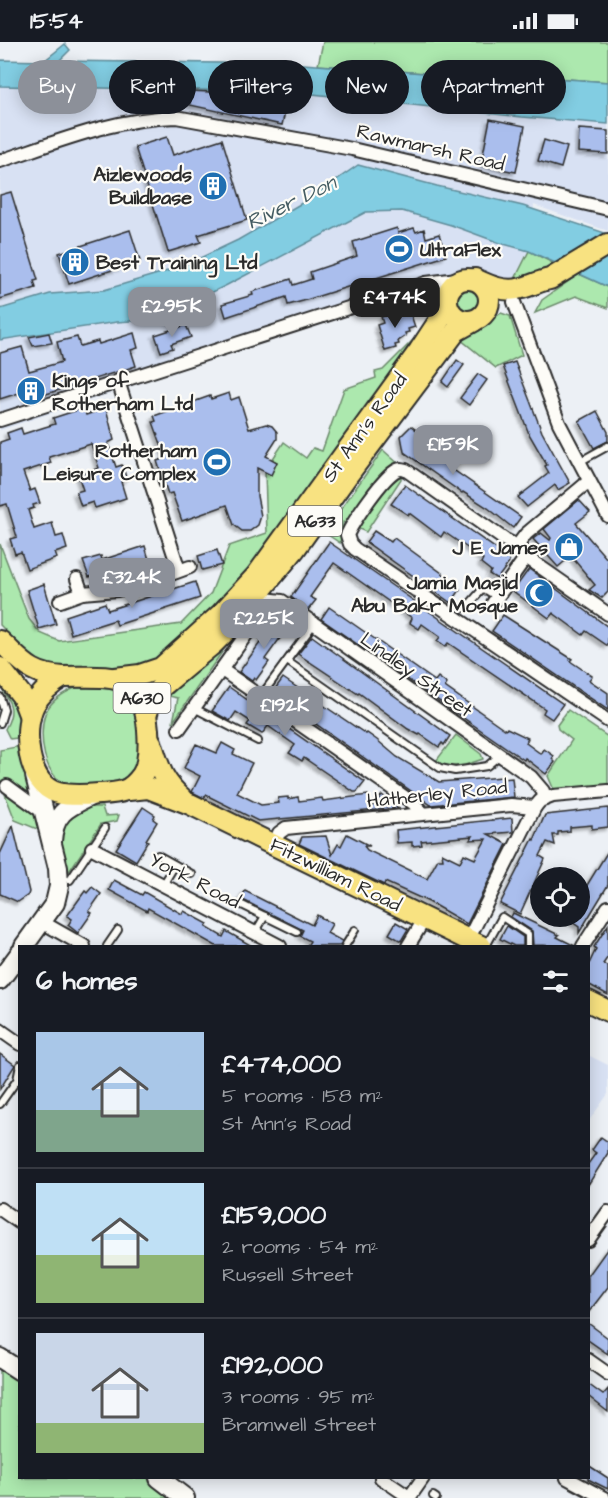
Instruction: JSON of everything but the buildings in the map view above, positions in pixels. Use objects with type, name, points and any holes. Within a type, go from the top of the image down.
[{"type":"main road","name":"St Ann's Road","points":[[115,678],[140,675],[161,668],[220,614],[256,576],[419,351],[447,303],[450,288],[457,281],[470,279],[492,288],[521,288],[554,276],[608,244]]},
{"type":"main road","name":"St Ann's Road","points":[[147,713],[152,699],[160,688],[214,643],[256,598],[295,549],[456,331],[498,306],[530,297],[554,276]]},
{"type":"main road","points":[[447,303],[457,319],[464,321],[480,316],[490,297],[484,284],[470,279]]},
{"type":"main road","name":"A630","points":[[0,641],[25,665],[38,673],[63,677],[115,678],[128,683],[144,701],[149,737],[144,773],[129,790],[93,795],[57,793],[35,776]]},
{"type":"main road","points":[[0,668],[22,696],[30,717]]},
{"type":"main road","points":[[35,776],[30,760],[30,717],[34,704],[44,692],[63,677]]},
{"type":"main road","name":"Fitzwilliam Road","points":[[149,737],[160,773],[173,791],[190,804]]},
{"type":"main road","name":"Fitzwilliam Road","points":[[129,790],[148,788],[190,804],[478,944]]},
{"type":"main road","points":[[590,1002],[608,1011]]},
{"type":"street","name":"Rawmarsh Road","points":[[0,161],[126,121],[152,117],[176,117],[372,153],[608,209]]},
{"type":"street","points":[[0,420],[426,283],[470,279]]},
{"type":"street","points":[[426,283],[447,303]]},
{"type":"street","points":[[514,302],[550,401],[608,516]]},
{"type":"street","points":[[60,601],[82,593],[117,590],[185,568],[118,381]]},
{"type":"street","points":[[608,614],[406,470],[397,470],[385,480],[347,535],[353,547],[608,721]]},
{"type":"street","points":[[496,600],[523,552],[520,542],[526,534],[589,481]]},
{"type":"street","points":[[77,579],[82,593]]},
{"type":"street","name":"Lindley Street","points":[[256,598],[282,601],[538,782],[543,791],[540,803]]},
{"type":"street","points":[[179,729],[258,618]]},
{"type":"street","points":[[222,670],[423,813]]},
{"type":"street","points":[[25,945],[55,903],[59,886],[58,868],[35,776]]},
{"type":"street","points":[[7,786],[37,808]]},
{"type":"street","name":"Hatherley Road","points":[[274,844],[279,833],[286,828],[540,803],[608,790]]},
{"type":"street","points":[[52,843],[53,829],[64,811],[93,795]]},
{"type":"street","points":[[478,944],[540,803]]},
{"type":"street","name":"York Road","points":[[92,848],[278,945]]},
{"type":"street","points":[[584,945],[608,907]]},
{"type":"street","points":[[409,945],[425,918]]},
{"type":"street","points":[[42,922],[82,945]]},
{"type":"street","points":[[0,980],[18,956]]},
{"type":"street","points":[[0,1030],[18,1043]]},
{"type":"street","points":[[0,1209],[18,1222]]},
{"type":"street","points":[[590,1237],[608,1212]]},
{"type":"street","points":[[0,1358],[18,1370]]},
{"type":"street","points":[[590,1361],[608,1374]]},
{"type":"street","points":[[160,1479],[185,1498]]},
{"type":"street","points":[[382,1479],[409,1498],[422,1479]]},
{"type":"street","points":[[569,1479],[604,1498]]},
{"type":"lane","points":[[579,462],[608,446]]},
{"type":"lane","points":[[466,608],[481,591],[486,590],[496,600]]},
{"type":"lane","points":[[261,696],[313,625]]},
{"type":"lane","points":[[287,661],[440,768],[455,771],[487,766],[499,756]]},
{"type":"lane","points":[[0,697],[4,710],[0,723]]},
{"type":"lane","points":[[194,708],[258,741]]},
{"type":"lane","points":[[70,880],[105,828]]},
{"type":"lane","points":[[158,855],[192,874]]},
{"type":"lane","points":[[163,885],[175,865]]},
{"type":"lane","points":[[242,905],[297,932]]},
{"type":"lane","points":[[255,933],[265,916]]},
{"type":"lane","points":[[478,944],[502,917],[528,934],[528,945]]},
{"type":"lane","points":[[108,945],[118,930]]},
{"type":"lane","points":[[346,945],[355,930]]},
{"type":"lane","points":[[0,1104],[18,1075]]},
{"type":"shaded area","points":[[0,68],[18,87],[18,114],[97,114],[97,88],[109,89],[109,114],[196,114],[196,90],[208,90],[208,114],[313,114],[313,94],[325,95],[325,114],[409,114],[409,105],[421,106],[421,114],[495,114],[608,124],[608,231],[534,205],[529,251],[513,283],[474,272],[0,430],[0,340],[96,325],[86,290],[50,294],[0,308]]},
{"type":"shaded area","points":[[590,1056],[608,1065],[608,1094],[590,1119]]},
{"type":"green space","points":[[323,42],[608,42],[608,82],[566,79],[566,60],[421,60],[421,73],[409,72],[409,60],[325,60],[325,66],[318,65]]},
{"type":"green space","points":[[529,251],[557,265],[536,278],[513,283]]},
{"type":"green space","points":[[579,274],[608,287],[608,308],[576,296],[535,313],[542,300]]},
{"type":"green space","points":[[468,288],[473,289],[479,295],[479,305],[473,311],[468,312],[463,311],[457,305],[456,300],[457,295],[463,289]]},
{"type":"green space","points":[[501,313],[510,316],[522,355],[496,368],[460,339]]},
{"type":"green space","points":[[431,322],[238,587],[154,665],[140,668],[38,663],[0,625],[0,544],[29,619],[40,633],[59,641],[181,624],[211,593],[229,546],[267,533],[265,472],[271,474],[277,462],[272,460],[284,442],[306,458],[313,448],[322,451],[344,389],[376,378],[375,372],[383,370]]},
{"type":"green space","points":[[383,450],[401,466],[401,479],[366,532],[343,522],[340,543],[325,533]]},
{"type":"green space","points":[[229,642],[173,722],[178,698],[169,696]]},
{"type":"green space","points":[[0,677],[19,699],[24,737],[10,739],[5,729],[11,712]]},
{"type":"green space","points":[[75,688],[103,688],[121,692],[134,703],[138,717],[139,753],[133,770],[123,779],[77,786],[69,785],[60,781],[48,765],[42,733],[45,714],[57,698]]},
{"type":"green space","points":[[568,710],[608,737],[608,786],[554,790],[548,776],[572,740],[558,729],[557,725]]},
{"type":"green space","points":[[456,735],[481,754],[483,759],[465,765],[444,767],[436,761]]},
{"type":"green space","points":[[21,746],[42,831],[15,820],[0,781],[0,750]]},
{"type":"green space","points":[[91,807],[102,807],[105,816],[119,815],[117,821],[101,824],[68,873],[62,841],[64,825],[78,812]]},
{"type":"green space","points":[[0,1367],[18,1380],[18,1479],[148,1479],[174,1498],[0,1498]]},
{"type":"water","points":[[65,44],[70,50],[60,60],[45,60]]},
{"type":"water","points":[[0,60],[18,60],[18,86],[0,86]]},
{"type":"water","points":[[97,61],[109,62],[109,88],[97,88]]},
{"type":"water","points":[[196,63],[208,63],[208,90],[196,90]]},
{"type":"water","points":[[313,65],[325,66],[325,95],[313,94]]},
{"type":"water","points":[[409,72],[421,73],[421,106],[409,105]]},
{"type":"water","points":[[566,79],[608,82],[608,124],[495,114],[566,114]]},
{"type":"water","points":[[358,165],[523,206],[608,234],[608,287],[529,251],[451,225],[402,211],[366,212],[157,319],[117,322],[0,340],[0,309],[50,294],[104,290],[181,267],[238,240],[307,200]]},
{"type":"place","name":"Aizlewoods Buildbase","points":[[213,186]]},
{"type":"place","name":"UltraFlex","points":[[399,249]]},
{"type":"place","name":"Best Training Ltd","points":[[75,262]]},
{"type":"place","name":"Kings of Rotherham Ltd","points":[[31,391]]},
{"type":"place","name":"Rotherham Leisure Complex","points":[[217,462]]},
{"type":"place","name":"J E James","points":[[569,547]]},
{"type":"place","name":"Jamia Masjid Abu Bakr Mosque","points":[[539,593]]},
{"type":"water label","name":"River Don","points":[[291,202]]}]
